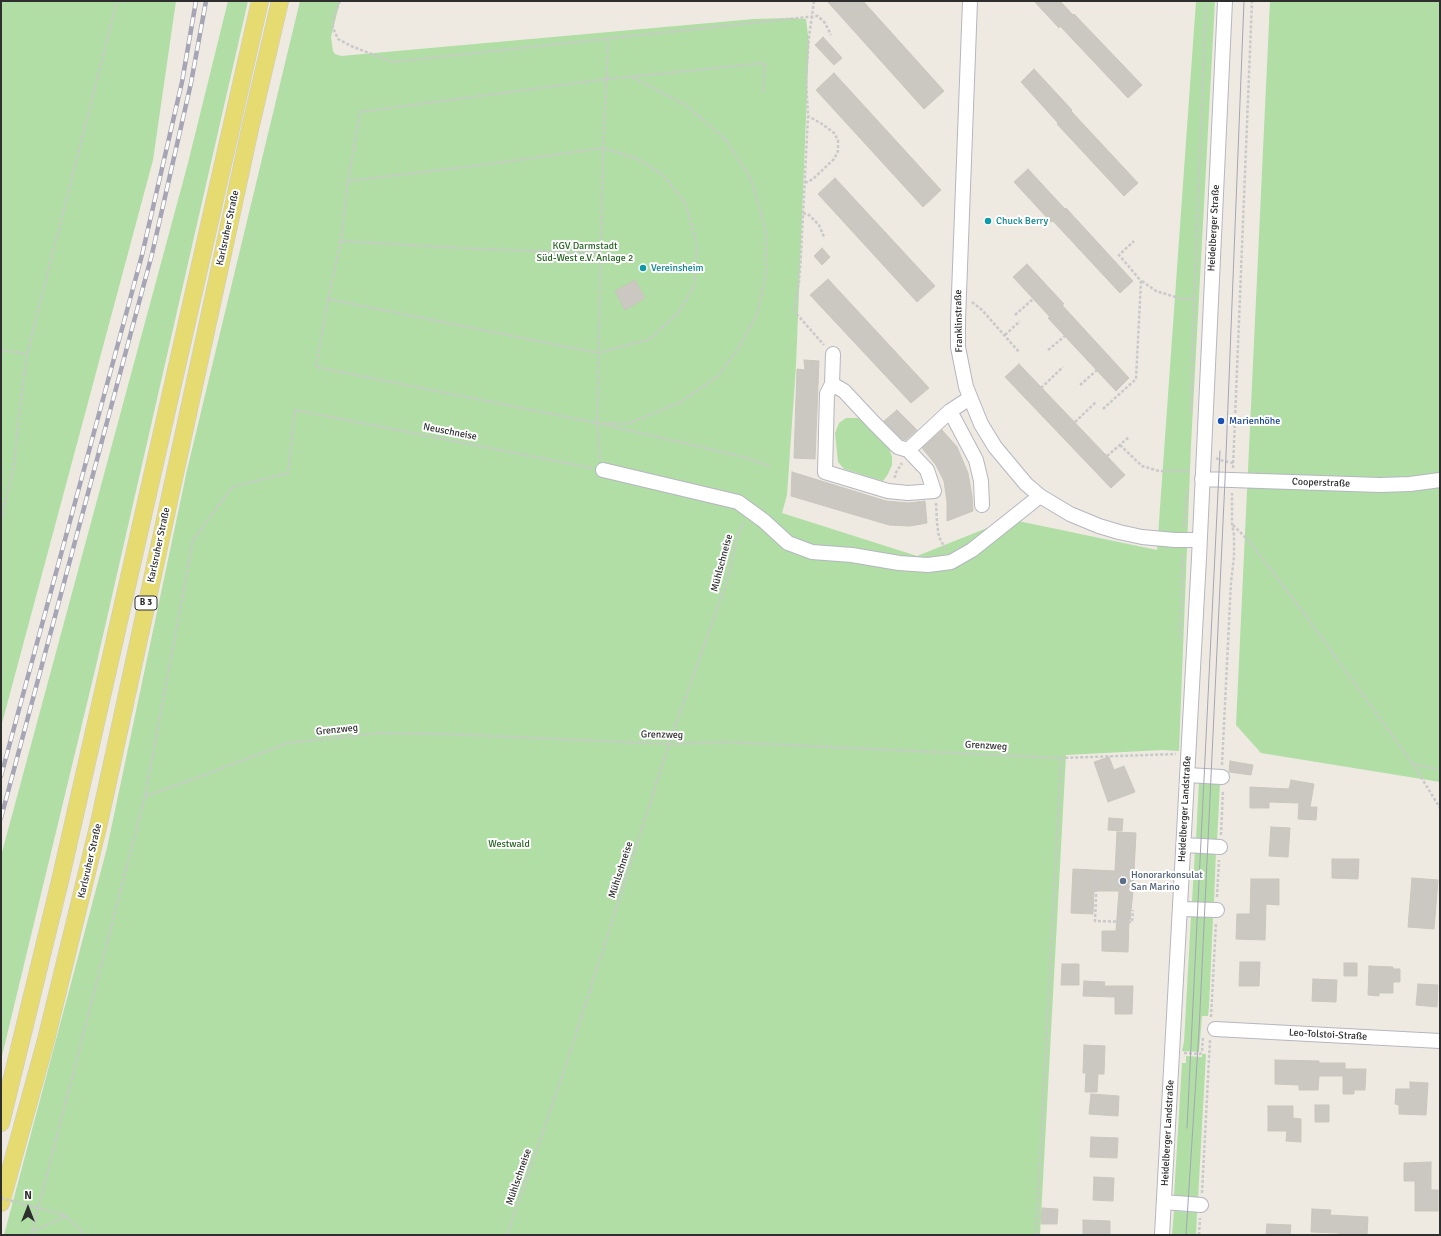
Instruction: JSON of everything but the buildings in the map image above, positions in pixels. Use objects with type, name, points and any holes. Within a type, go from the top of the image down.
[{"type":"main road","name":"Karlsruher Straße","points":[[1,1123],[62,873],[260,1]]},
{"type":"main road","name":"Karlsruher Straße","points":[[1,1203],[46,1040],[99,823],[250,129],[280,1]]},
{"type":"street","name":"Franklinstraße","points":[[970,1],[958,320],[960,362],[966,387],[981,424],[995,447],[1026,484],[1040,496],[1070,514],[1099,526],[1119,532],[1157,538],[1200,540]]},
{"type":"street","name":"Heidelberger Straße","points":[[1203,455],[1225,1]]},
{"type":"street","points":[[832,384],[844,391],[898,447],[908,450],[927,470],[934,492],[908,494],[893,492],[825,472],[827,394],[832,384],[833,354]]},
{"type":"street","points":[[908,450],[950,411],[970,398]]},
{"type":"street","points":[[950,411],[976,460],[981,481],[982,505]]},
{"type":"street","name":"Heidelberger Landstraße","points":[[1162,1235],[1200,540],[1195,479],[1203,455]]},
{"type":"street","points":[[603,470],[738,502],[764,521],[788,543],[812,552],[852,555],[899,563],[928,565],[951,562],[972,550],[1040,496]]},
{"type":"street","name":"Cooperstraße","points":[[1195,479],[1380,485],[1410,484],[1440,480]]},
{"type":"street","points":[[1187,775],[1222,777]]},
{"type":"street","points":[[1184,845],[1220,847]]},
{"type":"street","points":[[1180,909],[1217,910]]},
{"type":"street","name":"Leo-Tolstoi-Straße","points":[[1210,1029],[1440,1041]]},
{"type":"street","points":[[1164,1202],[1201,1205]]},
{"type":"path","points":[[1,519],[14,467],[27,354],[117,1]]},
{"type":"path","points":[[340,1],[333,19],[333,28],[338,39],[351,46],[392,62],[818,16],[825,23],[831,35]]},
{"type":"path","points":[[814,1],[811,17],[806,76],[808,116],[805,184],[799,282],[794,311],[833,354]]},
{"type":"path","points":[[1191,419],[1194,299],[1206,1]]},
{"type":"path","points":[[1233,463],[1252,1]]},
{"type":"path","points":[[603,470],[600,460],[597,423],[607,39]]},
{"type":"path","points":[[763,93],[765,63],[606,79],[360,112],[348,181],[341,241],[328,299],[316,367],[597,423],[744,457],[769,466]]},
{"type":"path","points":[[597,423],[628,424],[682,402],[718,376],[738,349],[757,314],[766,274],[766,231],[751,179],[726,140],[686,105],[632,77]]},
{"type":"path","points":[[805,184],[813,179],[834,159],[838,151],[838,140],[834,133],[808,116]]},
{"type":"path","points":[[328,299],[598,353],[650,339],[678,313],[694,286],[697,246],[684,202],[663,175],[638,159],[603,148],[482,165],[348,181]]},
{"type":"path","points":[[803,213],[810,215],[819,226],[824,237]]},
{"type":"path","points":[[341,241],[478,249],[601,253]]},
{"type":"path","points":[[1134,241],[1119,255],[1141,281],[1156,291],[1182,299],[1194,299]]},
{"type":"path","points":[[1103,409],[1136,379],[1141,281]]},
{"type":"path","points":[[1015,315],[1033,298]]},
{"type":"path","points":[[970,300],[982,310],[1020,352]]},
{"type":"path","points":[[1005,335],[1020,321]]},
{"type":"path","points":[[1048,350],[1065,336]]},
{"type":"path","points":[[1,350],[27,354]]},
{"type":"path","points":[[1041,388],[1063,367]]},
{"type":"path","points":[[1080,385],[1097,370]]},
{"type":"path","points":[[1075,422],[1096,402]]},
{"type":"path","name":"Neuschneise","points":[[145,796],[193,540],[232,487],[288,473],[295,410],[603,470]]},
{"type":"path","points":[[1107,456],[1128,437]]},
{"type":"path","points":[[1120,445],[1142,466],[1159,471],[1189,471]]},
{"type":"path","points":[[893,492],[895,474],[908,450]]},
{"type":"path","points":[[1190,466],[1189,471],[1195,479]]},
{"type":"path","points":[[1184,520],[1188,487]]},
{"type":"path","points":[[934,492],[940,537],[951,562]]},
{"type":"path","points":[[1199,1235],[1217,910],[1231,582],[1234,557],[1232,502]]},
{"type":"path","name":"Mühlschneise","points":[[507,1235],[566,1065],[669,744],[728,578],[738,533],[750,511]]},
{"type":"path","points":[[1232,524],[1249,541],[1259,554],[1413,764],[1440,808]]},
{"type":"path","name":"Grenzweg","points":[[145,796],[288,743],[378,733],[446,734],[669,744],[724,742],[1061,758],[1170,754],[1188,755]]},
{"type":"path","points":[[1036,1235],[1061,758]]},
{"type":"path","points":[[1413,764],[1440,770]]},
{"type":"path","points":[[31,1233],[145,796]]},
{"type":"path","points":[[1098,874],[1095,920],[1132,922],[1133,910]]},
{"type":"path","points":[[1172,1052],[1200,1054],[1210,1029]]},
{"type":"path","points":[[1,1198],[66,1216],[85,1235]]},
{"type":"path","points":[[31,1233],[66,1216]]},
{"type":"green space","points":[[1,1],[176,1],[153,160],[1,727]]},
{"type":"green space","points":[[228,1],[248,1],[96,666],[1,1060],[1,856],[188,163]]},
{"type":"green space","name":"Westwald","points":[[300,1],[340,1],[331,37],[333,51],[335,54],[341,56],[754,19],[806,19],[809,43],[796,365],[787,495],[782,513],[917,556],[992,526],[1018,521],[1157,550],[1196,1],[1215,1],[1191,445],[1179,751],[1163,750],[1066,755],[1040,1235],[4,1235],[107,848],[187,470]]},
{"type":"green space","points":[[1270,1],[1440,1],[1440,782],[1261,753],[1236,725]]},
{"type":"green space","points":[[846,418],[858,418],[868,422],[889,448],[892,457],[892,465],[883,481],[844,469],[838,462],[835,433],[839,423]]},
{"type":"green space","points":[[1199,780],[1220,783],[1217,841],[1196,840]]},
{"type":"green space","points":[[1195,849],[1216,850],[1214,902],[1192,902]]},
{"type":"green space","points":[[1191,916],[1213,918],[1209,1007],[1208,1016],[1202,1016],[1199,1052],[1182,1051],[1184,1042]]},
{"type":"green space","points":[[1202,1054],[1206,1054],[1198,1199],[1174,1197],[1182,1063],[1186,1063],[1186,1056],[1202,1057]]},
{"type":"green space","points":[[1174,1211],[1197,1212],[1196,1235],[1172,1235]]},
{"type":"tram line","points":[[1186,1235],[1199,1031],[1225,480],[1244,1]]},
{"type":"tram line","points":[[1187,1128],[1220,451]]},
{"type":"railway","points":[[1,776],[142,255],[182,82],[196,1]]},
{"type":"railway","points":[[1,818],[152,254],[191,83],[206,1]]},
{"type":"place","name":"Chuck Berry","points":[[988,221]]},
{"type":"place","name":"Vereinsheim","points":[[643,268]]},
{"type":"place","name":"Marienhöhe","points":[[1221,421]]},
{"type":"place","name":"Honorarkonsulat San Marino","points":[[1123,881]]},
{"type":"park label","name":"KGV Darmstadt Süd-West e.V. Anlage 2","points":[[585,252]]}]
